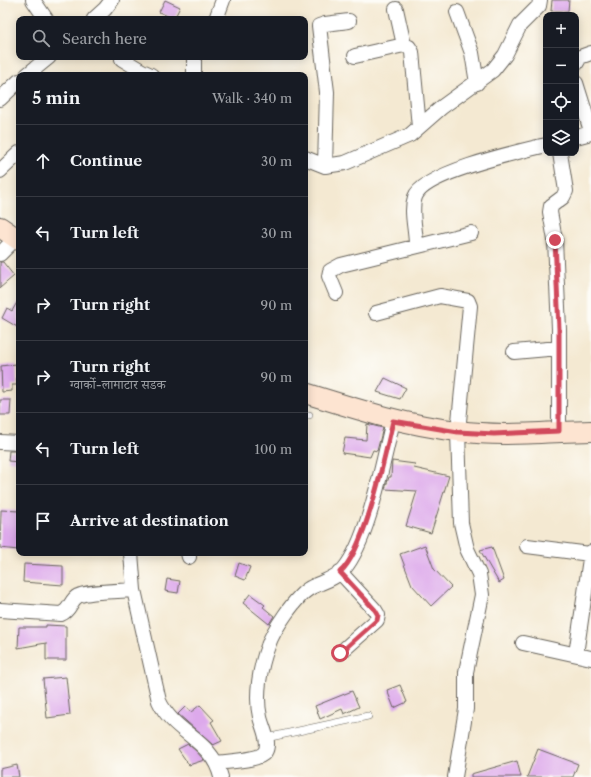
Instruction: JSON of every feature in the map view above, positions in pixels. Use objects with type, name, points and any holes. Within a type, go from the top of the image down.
[{"type":"main road","points":[[308,394],[393,421],[458,432],[494,434],[591,431]]},
{"type":"street","points":[[33,0],[44,16]]},
{"type":"street","points":[[97,16],[112,0]]},
{"type":"street","points":[[217,16],[223,0]]},
{"type":"street","points":[[308,159],[325,166],[345,163],[390,145],[410,135],[442,107],[493,70],[506,55],[520,25],[539,6],[540,0]]},
{"type":"street","points":[[396,10],[404,45]]},
{"type":"street","points":[[456,12],[472,53],[477,83]]},
{"type":"street","points":[[325,166],[327,92],[319,26],[350,21]]},
{"type":"street","points":[[355,56],[404,45],[409,47],[412,52],[419,127]]},
{"type":"street","points":[[579,59],[591,53]]},
{"type":"street","points":[[31,72],[45,60]]},
{"type":"street","points":[[124,60],[144,72]]},
{"type":"street","points":[[194,60],[194,72]]},
{"type":"street","points":[[0,99],[16,84]]},
{"type":"street","points":[[577,84],[591,132],[579,136]]},
{"type":"street","points":[[416,245],[413,206],[415,195],[421,188],[439,178],[486,160],[543,146]]},
{"type":"street","points":[[0,171],[16,156]]},
{"type":"street","points":[[559,431],[559,348],[555,240],[550,212],[551,206],[563,197],[566,192],[560,156]]},
{"type":"street","points":[[336,293],[329,276],[330,271],[341,265],[416,245],[471,233]]},
{"type":"street","points":[[0,254],[12,235]]},
{"type":"street","points":[[376,313],[440,296],[468,301],[470,306],[458,432],[461,524],[467,549],[479,574],[482,595],[466,672],[466,709],[455,777]]},
{"type":"street","points":[[514,352],[559,348]]},
{"type":"street","points":[[216,763],[258,758],[265,753],[267,746],[260,717],[258,696],[268,645],[300,594],[334,577],[340,572],[357,548],[369,514],[393,421]]},
{"type":"street","points":[[0,442],[16,443]]},
{"type":"street","points":[[527,546],[590,553],[576,654]]},
{"type":"street","points":[[131,556],[134,590],[159,702],[165,714],[213,756],[221,777]]},
{"type":"street","points":[[340,572],[378,615],[377,620],[340,653]]},
{"type":"street","points":[[0,610],[61,614],[69,609],[74,599],[82,594],[134,590]]},
{"type":"street","points":[[523,643],[591,658]]},
{"type":"lane","points":[[266,738],[368,716]]},
{"type":"building","points":[[165,0],[180,7],[176,16],[168,16],[159,12]]},
{"type":"building","points":[[552,0],[569,0],[568,11],[551,11]]},
{"type":"building","points":[[0,262],[3,262],[14,276],[0,288]]},
{"type":"building","points":[[16,304],[16,326],[2,318],[7,308],[12,311]]},
{"type":"building","points":[[16,364],[16,385],[12,385],[12,391],[2,392],[1,366]]},
{"type":"building","points":[[385,378],[406,388],[400,399],[377,392]]},
{"type":"building","points":[[0,400],[11,400],[10,415],[0,415]]},
{"type":"building","points":[[367,424],[383,428],[377,451],[373,450],[370,457],[342,453],[345,438],[366,440]]},
{"type":"building","points":[[9,451],[16,451],[16,462],[8,461]]},
{"type":"building","points":[[392,461],[415,464],[414,468],[449,476],[431,533],[406,526],[417,491],[385,489],[389,477],[391,477]]},
{"type":"building","points":[[1,510],[16,511],[16,550],[0,548]]},
{"type":"building","points":[[425,545],[434,569],[451,587],[431,606],[412,585],[400,554]]},
{"type":"building","points":[[492,547],[504,580],[499,583],[480,550]]},
{"type":"building","points":[[239,563],[250,567],[245,580],[235,576]]},
{"type":"building","points":[[24,564],[63,566],[63,585],[23,582]]},
{"type":"building","points":[[167,579],[180,581],[178,593],[165,591]]},
{"type":"building","points":[[250,594],[265,605],[263,607],[274,616],[269,624],[243,603]]},
{"type":"building","points":[[46,625],[66,626],[66,660],[46,660],[46,643],[18,648],[19,627],[46,627]]},
{"type":"building","points":[[66,677],[70,715],[47,718],[43,679]]},
{"type":"building","points":[[400,685],[407,702],[394,708],[387,690]]},
{"type":"building","points":[[352,691],[359,707],[344,714],[342,709],[320,719],[315,706]]},
{"type":"building","points":[[200,705],[214,720],[211,722],[222,741],[213,745],[178,714],[185,707],[191,712]]},
{"type":"building","points":[[188,744],[204,760],[189,765],[178,749]]},
{"type":"building","points":[[538,749],[578,764],[573,777],[527,777]]},
{"type":"building","points":[[517,761],[521,777],[471,777],[471,774]]},
{"type":"building","points":[[17,765],[19,777],[0,777],[0,769]]},
{"type":"route","points":[[340,653],[377,620],[378,615],[375,610],[340,572],[357,548],[369,514],[393,421],[458,432],[494,434],[559,431],[559,329],[555,240]]}]
